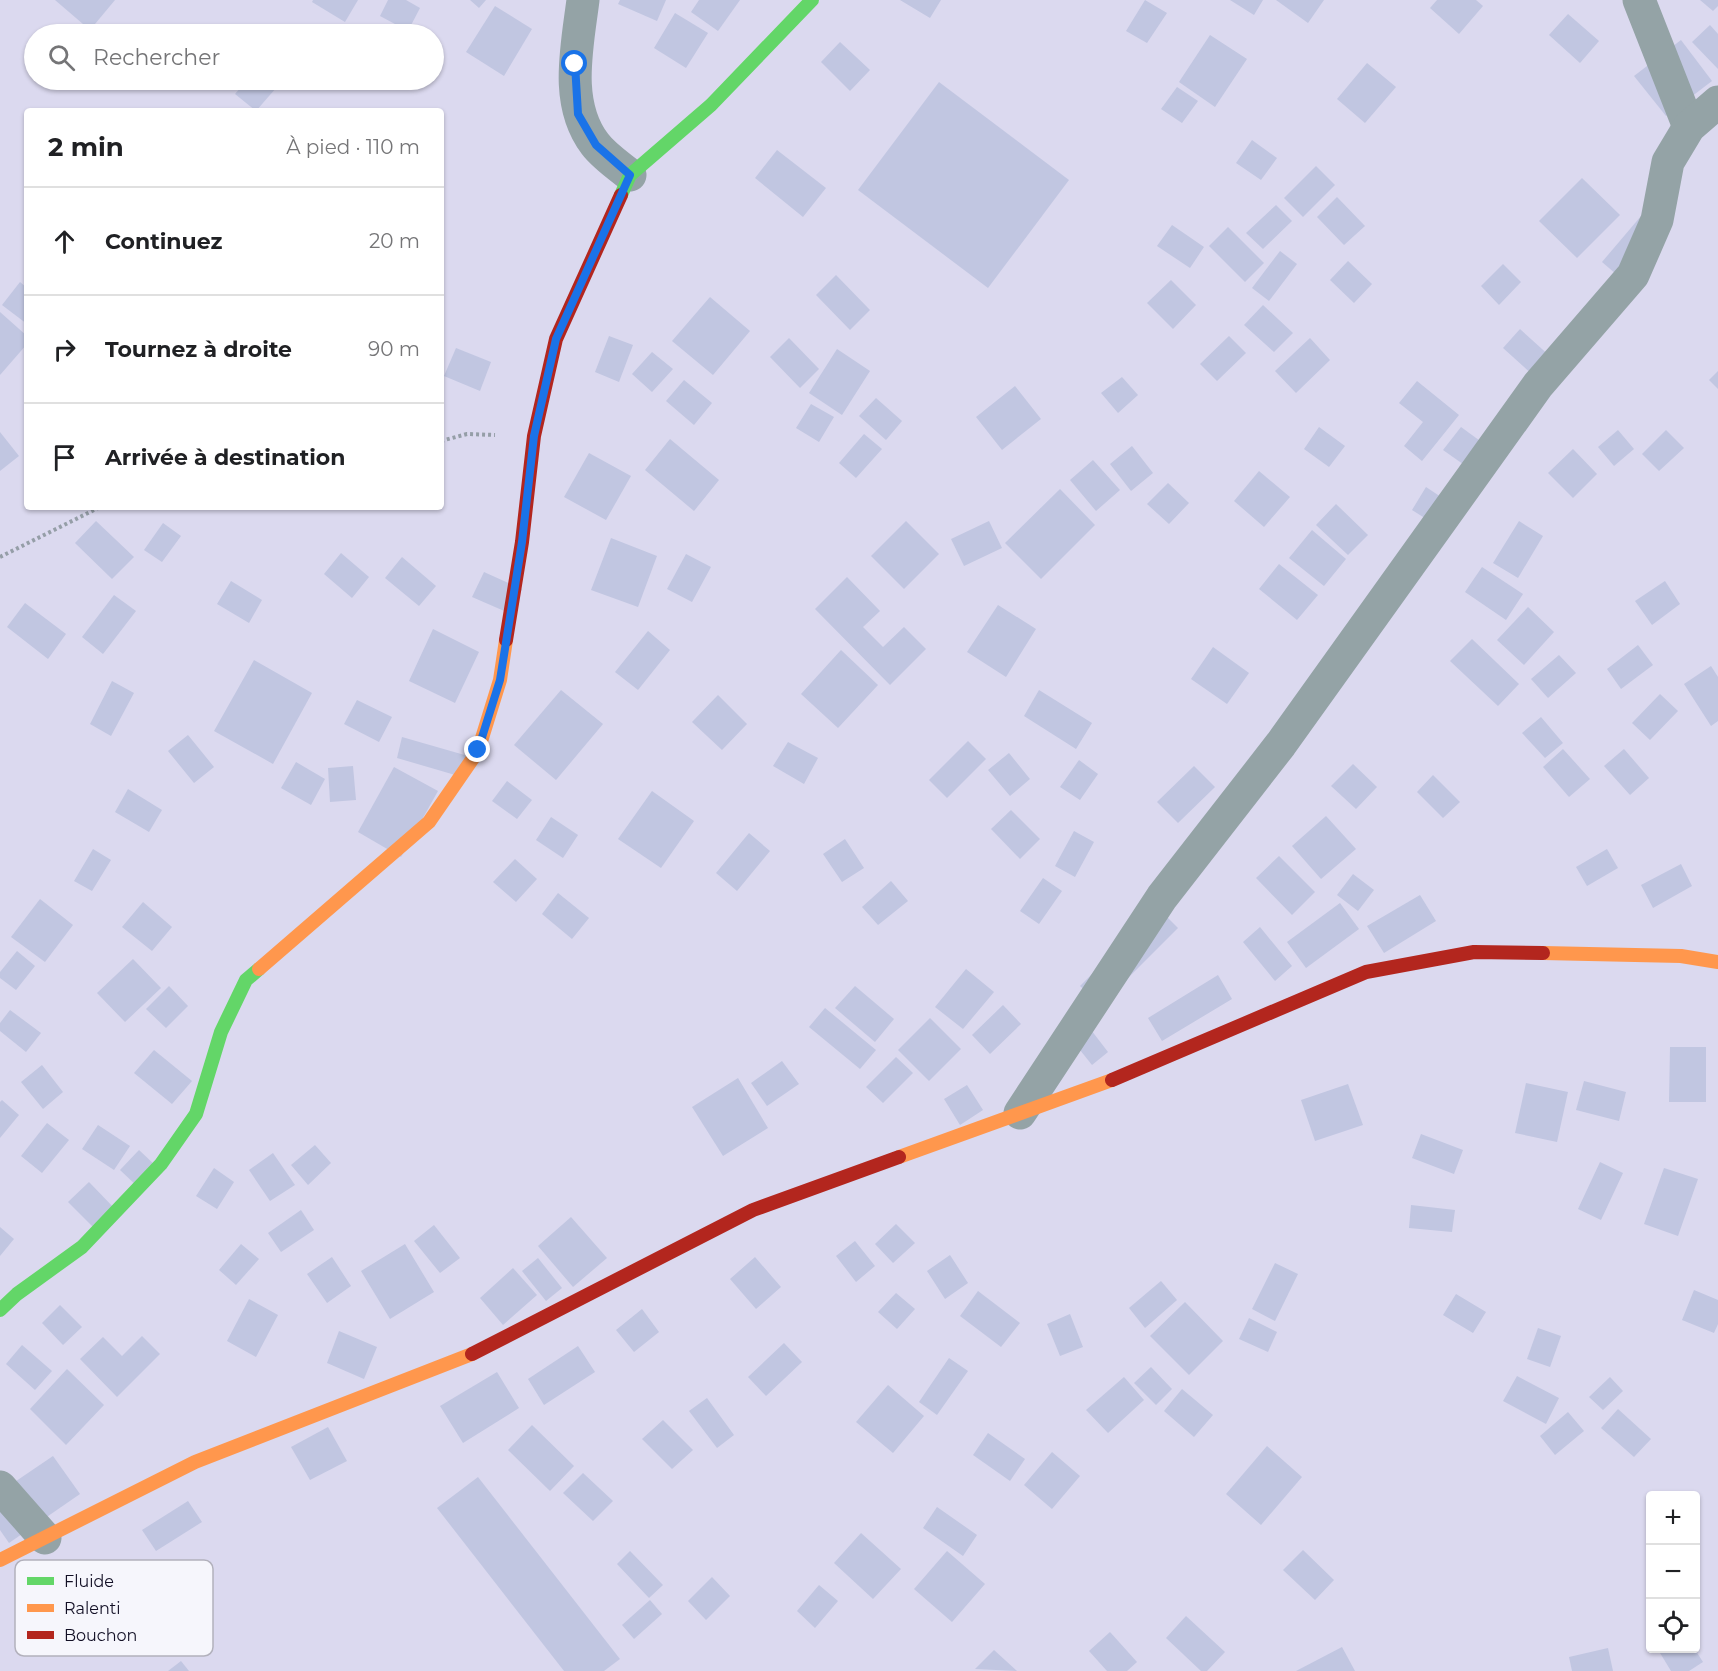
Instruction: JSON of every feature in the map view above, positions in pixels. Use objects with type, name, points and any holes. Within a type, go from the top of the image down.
[{"type":"street","points":[[583,0],[575,64],[578,114],[596,145],[630,175]]},
{"type":"street","points":[[0,1310],[17,1294],[82,1247],[161,1164],[196,1114],[221,1032],[246,980],[429,822],[478,750],[500,680],[522,542],[534,436],[556,339],[630,175],[711,105],[812,0]]},
{"type":"street","points":[[1639,0],[1689,128]]},
{"type":"street","points":[[1020,1113],[1162,897],[1281,744],[1538,385],[1633,275],[1657,220],[1668,162],[1689,128],[1718,102]]},
{"type":"street","points":[[0,1560],[195,1462],[457,1362],[753,1210],[1143,1069],[1366,972],[1474,952],[1681,956],[1718,962]]},
{"type":"street","points":[[0,1487],[45,1538]]},
{"type":"path","points":[[444,440],[467,434],[534,436]]},
{"type":"path","points":[[0,557],[94,510]]},
{"type":"building","points":[[55,0],[115,0],[95,24],[83,24]]},
{"type":"building","points":[[313,0],[358,0],[345,22],[312,2]]},
{"type":"building","points":[[388,0],[406,0],[420,8],[412,24],[395,24],[380,16]]},
{"type":"building","points":[[470,0],[486,0],[479,8]]},
{"type":"building","points":[[620,0],[666,0],[657,21],[618,4]]},
{"type":"building","points":[[699,0],[740,0],[718,31],[691,12]]},
{"type":"building","points":[[900,0],[941,0],[930,18]]},
{"type":"building","points":[[1145,0],[1167,13],[1147,43],[1126,31]]},
{"type":"building","points":[[1230,0],[1263,0],[1254,15]]},
{"type":"building","points":[[1276,0],[1324,0],[1308,23]]},
{"type":"building","points":[[1437,0],[1476,0],[1483,6],[1459,34],[1430,8]]},
{"type":"building","points":[[1700,0],[1718,0],[1718,6],[1713,11]]},
{"type":"building","points":[[495,6],[532,29],[504,76],[466,52]]},
{"type":"building","points":[[675,13],[708,33],[686,68],[654,48]]},
{"type":"building","points":[[1568,14],[1599,41],[1580,63],[1549,35]]},
{"type":"building","points":[[1710,25],[1718,34],[1718,69],[1692,42]]},
{"type":"building","points":[[1210,35],[1247,59],[1215,107],[1179,82]]},
{"type":"building","points":[[1681,40],[1712,81],[1666,116],[1634,76]]},
{"type":"building","points":[[840,42],[870,70],[850,91],[821,62]]},
{"type":"building","points":[[1367,63],[1396,87],[1365,123],[1337,99]]},
{"type":"building","points":[[939,82],[1069,180],[988,288],[858,190]]},
{"type":"building","points":[[1177,87],[1198,101],[1182,123],[1161,109]]},
{"type":"building","points":[[238,90],[274,90],[259,108],[252,108],[235,94]]},
{"type":"building","points":[[1252,140],[1277,158],[1261,180],[1236,163]]},
{"type":"building","points":[[777,150],[826,188],[803,217],[755,178]]},
{"type":"building","points":[[1316,166],[1335,185],[1303,217],[1284,198]]},
{"type":"building","points":[[1582,178],[1620,215],[1577,258],[1539,221]]},
{"type":"building","points":[[1337,197],[1365,226],[1344,245],[1317,217]]},
{"type":"building","points":[[1276,205],[1292,221],[1263,249],[1246,233]]},
{"type":"building","points":[[1647,209],[1623,280],[1602,262]]},
{"type":"building","points":[[1172,225],[1204,247],[1190,268],[1157,246]]},
{"type":"building","points":[[1228,227],[1264,263],[1245,282],[1209,246]]},
{"type":"building","points":[[1280,251],[1297,264],[1269,301],[1252,288]]},
{"type":"building","points":[[1348,261],[1372,284],[1354,303],[1330,280]]},
{"type":"building","points":[[1503,264],[1521,282],[1499,305],[1481,286]]},
{"type":"building","points":[[836,275],[870,310],[850,330],[816,295]]},
{"type":"building","points":[[1171,280],[1196,305],[1173,329],[1147,303]]},
{"type":"building","points":[[20,282],[24,285],[24,322],[2,305]]},
{"type":"building","points":[[710,297],[750,331],[713,375],[672,341]]},
{"type":"building","points":[[1263,305],[1293,333],[1274,352],[1244,325]]},
{"type":"building","points":[[0,312],[24,333],[24,347],[0,375]]},
{"type":"building","points":[[1520,329],[1552,358],[1535,377],[1503,348]]},
{"type":"building","points":[[609,336],[633,345],[619,382],[595,372]]},
{"type":"building","points":[[1229,336],[1246,353],[1217,381],[1200,364]]},
{"type":"building","points":[[789,338],[819,369],[800,388],[770,357]]},
{"type":"building","points":[[1310,338],[1330,360],[1296,393],[1275,371]]},
{"type":"building","points":[[456,348],[491,362],[480,391],[444,376]]},
{"type":"building","points":[[837,349],[870,371],[842,415],[809,393]]},
{"type":"building","points":[[652,352],[673,369],[652,392],[632,374]]},
{"type":"building","points":[[1718,371],[1718,389],[1709,380]]},
{"type":"building","points":[[1122,377],[1138,395],[1118,413],[1101,393]]},
{"type":"building","points":[[684,380],[712,403],[694,425],[666,401]]},
{"type":"building","points":[[1417,381],[1459,415],[1422,461],[1404,446],[1423,422],[1399,403]]},
{"type":"building","points":[[1015,386],[1041,419],[1002,450],[976,417]]},
{"type":"building","points":[[876,398],[902,421],[886,440],[859,416]]},
{"type":"building","points":[[811,404],[834,417],[819,442],[796,428]]},
{"type":"building","points":[[1319,427],[1345,446],[1329,467],[1304,449]]},
{"type":"building","points":[[1461,427],[1487,446],[1470,469],[1443,450]]},
{"type":"building","points":[[1618,430],[1634,449],[1614,466],[1598,447]]},
{"type":"building","points":[[1666,430],[1684,448],[1659,471],[1642,454]]},
{"type":"building","points":[[0,432],[19,456],[0,471]]},
{"type":"building","points":[[864,434],[882,449],[856,478],[839,463]]},
{"type":"building","points":[[670,439],[719,480],[694,511],[645,470]]},
{"type":"building","points":[[1132,446],[1153,473],[1131,491],[1110,464]]},
{"type":"building","points":[[1573,449],[1597,474],[1573,498],[1548,473]]},
{"type":"building","points":[[589,453],[631,476],[606,520],[564,497]]},
{"type":"building","points":[[1093,460],[1120,490],[1096,511],[1070,480]]},
{"type":"building","points":[[1259,471],[1290,497],[1264,527],[1234,501]]},
{"type":"building","points":[[1168,483],[1189,503],[1169,524],[1147,504]]},
{"type":"building","points":[[1426,487],[1453,505],[1439,527],[1412,510]]},
{"type":"building","points":[[1060,489],[1095,525],[1041,579],[1005,543]]},
{"type":"building","points":[[1336,504],[1368,535],[1348,555],[1316,525]]},
{"type":"building","points":[[96,521],[134,557],[112,579],[75,543]]},
{"type":"building","points":[[906,521],[939,554],[904,589],[871,556]]},
{"type":"building","points":[[989,521],[1002,548],[964,566],[951,539]]},
{"type":"building","points":[[1519,521],[1543,536],[1518,578],[1493,563]]},
{"type":"building","points":[[163,523],[181,536],[162,562],[144,550]]},
{"type":"building","points":[[1312,530],[1346,559],[1324,586],[1289,558]]},
{"type":"building","points":[[611,538],[657,556],[638,607],[591,590]]},
{"type":"building","points":[[341,553],[369,577],[352,598],[324,574]]},
{"type":"building","points":[[686,554],[711,567],[692,602],[667,589]]},
{"type":"building","points":[[402,557],[436,586],[419,606],[385,578]]},
{"type":"building","points":[[1279,564],[1318,595],[1297,620],[1259,589]]},
{"type":"building","points":[[1482,567],[1523,594],[1506,620],[1465,592]]},
{"type":"building","points":[[484,572],[522,589],[511,614],[472,597]]},
{"type":"building","points":[[847,577],[880,611],[863,627],[883,647],[904,627],[926,649],[890,685],[815,609]]},
{"type":"building","points":[[231,581],[262,600],[249,623],[217,604]]},
{"type":"building","points":[[1665,581],[1680,604],[1652,625],[1635,601]]},
{"type":"building","points":[[114,595],[136,611],[103,654],[82,637]]},
{"type":"building","points":[[25,603],[66,634],[48,659],[7,627]]},
{"type":"building","points":[[998,605],[1036,629],[1006,677],[967,652]]},
{"type":"building","points":[[1528,607],[1554,632],[1524,665],[1497,640]]},
{"type":"building","points":[[433,629],[479,652],[455,703],[409,681]]},
{"type":"building","points":[[648,631],[670,650],[638,690],[615,672]]},
{"type":"building","points":[[1472,639],[1519,684],[1498,706],[1450,661]]},
{"type":"building","points":[[1638,645],[1653,665],[1621,689],[1607,669]]},
{"type":"building","points":[[1213,647],[1249,673],[1227,704],[1191,679]]},
{"type":"building","points":[[841,650],[878,685],[838,728],[801,694]]},
{"type":"building","points":[[1559,655],[1576,673],[1548,698],[1531,679]]},
{"type":"building","points":[[254,660],[312,693],[273,764],[214,731]]},
{"type":"building","points":[[1711,666],[1718,677],[1718,721],[1711,726],[1684,684]]},
{"type":"building","points":[[112,681],[134,693],[111,736],[90,724]]},
{"type":"building","points":[[561,690],[603,724],[556,780],[514,745]]},
{"type":"building","points":[[1039,690],[1092,723],[1076,749],[1024,716]]},
{"type":"building","points":[[1660,694],[1678,711],[1650,740],[1632,723]]},
{"type":"building","points":[[718,695],[747,724],[722,750],[692,722]]},
{"type":"building","points":[[357,700],[392,717],[379,742],[344,724]]},
{"type":"building","points":[[1541,717],[1563,743],[1545,758],[1522,733]]},
{"type":"building","points":[[188,735],[214,767],[194,783],[168,751]]},
{"type":"building","points":[[402,737],[468,756],[462,777],[397,758]]},
{"type":"building","points":[[968,741],[986,759],[947,798],[929,780]]},
{"type":"building","points":[[788,742],[818,758],[804,784],[773,766]]},
{"type":"building","points":[[1563,749],[1590,779],[1569,797],[1543,767]]},
{"type":"building","points":[[1624,749],[1649,778],[1630,795],[1604,766]]},
{"type":"building","points":[[1009,753],[1030,779],[1010,796],[988,770]]},
{"type":"building","points":[[1079,760],[1098,774],[1080,800],[1060,787]]},
{"type":"building","points":[[296,762],[325,779],[311,805],[281,788]]},
{"type":"building","points":[[1353,764],[1377,787],[1356,809],[1331,786]]},
{"type":"building","points":[[353,766],[356,800],[330,802],[328,768]]},
{"type":"building","points":[[1194,766],[1215,787],[1178,823],[1157,802]]},
{"type":"building","points":[[394,767],[438,791],[401,857],[358,832]]},
{"type":"building","points":[[1433,775],[1460,802],[1443,818],[1417,792]]},
{"type":"building","points":[[507,781],[532,800],[517,819],[492,801]]},
{"type":"building","points":[[128,789],[162,810],[149,832],[115,812]]},
{"type":"building","points":[[652,791],[694,821],[661,868],[618,839]]},
{"type":"building","points":[[1011,810],[1040,839],[1020,859],[991,829]]},
{"type":"building","points":[[1326,816],[1356,849],[1321,879],[1292,846]]},
{"type":"building","points":[[551,817],[578,835],[563,858],[536,840]]},
{"type":"building","points":[[1074,831],[1094,842],[1075,877],[1055,866]]},
{"type":"building","points":[[749,833],[770,851],[737,891],[716,873]]},
{"type":"building","points":[[845,839],[864,868],[842,882],[823,854]]},
{"type":"building","points":[[93,849],[111,860],[92,891],[74,881]]},
{"type":"building","points":[[1607,849],[1618,868],[1587,886],[1576,867]]},
{"type":"building","points":[[1279,856],[1315,892],[1292,915],[1256,878]]},
{"type":"building","points":[[515,859],[537,879],[516,902],[493,882]]},
{"type":"building","points":[[1681,864],[1692,886],[1653,908],[1641,885]]},
{"type":"building","points":[[1353,874],[1374,890],[1358,911],[1337,895]]},
{"type":"building","points":[[1043,878],[1062,891],[1039,924],[1020,911]]},
{"type":"building","points":[[891,881],[908,901],[878,925],[862,907]]},
{"type":"building","points":[[558,893],[589,918],[572,939],[542,914]]},
{"type":"building","points":[[1420,895],[1436,921],[1384,953],[1367,926]]},
{"type":"building","points":[[40,899],[73,925],[45,962],[11,937]]},
{"type":"building","points":[[143,902],[172,927],[152,951],[122,927]]},
{"type":"building","points":[[1340,903],[1359,929],[1306,968],[1287,942]]},
{"type":"building","points":[[1158,908],[1178,928],[1101,1005],[1080,986]]},
{"type":"building","points":[[1260,927],[1292,966],[1275,981],[1243,942]]},
{"type":"building","points":[[17,951],[35,966],[16,990],[0,978],[0,972]]},
{"type":"building","points":[[133,959],[161,988],[125,1022],[97,993]]},
{"type":"building","points":[[966,969],[994,992],[963,1029],[935,1007]]},
{"type":"building","points":[[1218,975],[1232,999],[1162,1041],[1148,1018]]},
{"type":"building","points":[[169,986],[188,1006],[166,1028],[146,1009]]},
{"type":"building","points":[[855,986],[894,1019],[875,1042],[835,1008]]},
{"type":"building","points":[[1003,1005],[1021,1024],[990,1054],[972,1035]]},
{"type":"building","points":[[825,1008],[876,1050],[860,1069],[809,1027]]},
{"type":"building","points":[[10,1010],[41,1033],[26,1052],[0,1031],[0,1023]]},
{"type":"building","points":[[930,1018],[961,1049],[929,1081],[898,1050]]},
{"type":"building","points":[[1088,1026],[1108,1052],[1092,1065],[1072,1040]]},
{"type":"building","points":[[1670,1047],[1706,1047],[1706,1102],[1669,1102]]},
{"type":"building","points":[[154,1050],[192,1081],[172,1104],[134,1073]]},
{"type":"building","points":[[896,1057],[913,1073],[883,1103],[866,1087]]},
{"type":"building","points":[[782,1061],[799,1084],[767,1106],[751,1083]]},
{"type":"building","points":[[42,1065],[63,1092],[43,1109],[21,1082]]},
{"type":"building","points":[[738,1078],[768,1128],[723,1156],[692,1107]]},
{"type":"building","points":[[1584,1081],[1626,1092],[1619,1121],[1576,1110]]},
{"type":"building","points":[[1526,1083],[1568,1092],[1557,1142],[1515,1133]]},
{"type":"building","points":[[1348,1084],[1363,1125],[1315,1141],[1301,1100]]},
{"type":"building","points":[[967,1085],[983,1110],[960,1125],[944,1099]]},
{"type":"building","points":[[2,1100],[19,1115],[0,1138],[0,1102]]},
{"type":"building","points":[[47,1123],[69,1140],[42,1173],[21,1156]]},
{"type":"building","points":[[98,1125],[130,1146],[114,1170],[82,1149]]},
{"type":"building","points":[[1421,1134],[1463,1150],[1454,1174],[1412,1158]]},
{"type":"building","points":[[315,1145],[331,1163],[308,1185],[291,1165]]},
{"type":"building","points":[[139,1150],[157,1167],[138,1187],[120,1170]]},
{"type":"building","points":[[273,1153],[295,1185],[270,1201],[249,1170]]},
{"type":"building","points":[[1600,1162],[1623,1173],[1601,1220],[1578,1209]]},
{"type":"building","points":[[214,1168],[234,1182],[217,1209],[196,1196]]},
{"type":"building","points":[[1664,1168],[1698,1179],[1678,1236],[1644,1224]]},
{"type":"building","points":[[89,1182],[116,1210],[96,1230],[68,1202]]},
{"type":"building","points":[[1411,1205],[1455,1210],[1452,1232],[1409,1228]]},
{"type":"building","points":[[301,1210],[314,1230],[281,1252],[268,1233]]},
{"type":"building","points":[[571,1217],[607,1258],[573,1287],[538,1246]]},
{"type":"building","points":[[896,1224],[915,1243],[893,1263],[875,1244]]},
{"type":"building","points":[[434,1225],[460,1258],[440,1273],[414,1241]]},
{"type":"building","points":[[0,1227],[14,1239],[0,1256]]},
{"type":"building","points":[[855,1241],[875,1266],[856,1282],[836,1256]]},
{"type":"building","points":[[241,1244],[259,1259],[236,1285],[219,1270]]},
{"type":"building","points":[[405,1244],[434,1292],[390,1319],[361,1271]]},
{"type":"building","points":[[950,1255],[968,1283],[945,1299],[927,1271]]},
{"type":"building","points":[[332,1257],[351,1286],[327,1303],[307,1274]]},
{"type":"building","points":[[755,1257],[781,1287],[756,1309],[730,1279]]},
{"type":"building","points":[[538,1258],[562,1288],[546,1301],[522,1271]]},
{"type":"building","points":[[1275,1263],[1298,1274],[1275,1321],[1252,1309]]},
{"type":"building","points":[[513,1268],[537,1295],[503,1325],[480,1298]]},
{"type":"building","points":[[1161,1281],[1177,1300],[1145,1328],[1129,1308]]},
{"type":"building","points":[[1694,1290],[1718,1300],[1718,1324],[1714,1333],[1682,1320]]},
{"type":"building","points":[[978,1291],[1020,1323],[1001,1347],[960,1316]]},
{"type":"building","points":[[896,1293],[915,1309],[897,1329],[878,1312]]},
{"type":"building","points":[[1456,1294],[1486,1312],[1473,1333],[1443,1315]]},
{"type":"building","points":[[249,1299],[278,1315],[256,1357],[227,1341]]},
{"type":"building","points":[[1185,1302],[1223,1341],[1189,1375],[1150,1336]]},
{"type":"building","points":[[60,1305],[82,1327],[63,1345],[42,1323]]},
{"type":"building","points":[[642,1309],[659,1332],[634,1352],[616,1330]]},
{"type":"building","points":[[1070,1314],[1083,1347],[1060,1356],[1047,1324]]},
{"type":"building","points":[[1249,1318],[1277,1332],[1268,1352],[1239,1339]]},
{"type":"building","points":[[1538,1328],[1561,1336],[1550,1367],[1527,1359]]},
{"type":"building","points":[[339,1331],[377,1347],[364,1379],[327,1363]]},
{"type":"building","points":[[142,1336],[160,1354],[117,1397],[80,1359],[103,1337],[122,1356]]},
{"type":"building","points":[[784,1343],[802,1362],[766,1396],[748,1377]]},
{"type":"building","points":[[22,1345],[52,1371],[35,1390],[6,1364]]},
{"type":"building","points":[[578,1346],[595,1372],[544,1405],[528,1379]]},
{"type":"building","points":[[949,1358],[968,1371],[937,1415],[919,1402]]},
{"type":"building","points":[[1151,1367],[1172,1389],[1156,1405],[1134,1383]]},
{"type":"building","points":[[67,1369],[104,1405],[66,1445],[30,1409]]},
{"type":"building","points":[[497,1372],[519,1408],[463,1443],[440,1406]]},
{"type":"building","points":[[1517,1376],[1559,1398],[1546,1424],[1503,1401]]},
{"type":"building","points":[[1124,1377],[1144,1400],[1108,1433],[1086,1410]]},
{"type":"building","points":[[1610,1377],[1623,1391],[1603,1410],[1589,1397]]},
{"type":"building","points":[[888,1385],[924,1416],[893,1453],[856,1422]]},
{"type":"building","points":[[1182,1389],[1213,1415],[1194,1437],[1164,1411]]},
{"type":"building","points":[[707,1398],[734,1435],[717,1448],[689,1411]]},
{"type":"building","points":[[1618,1409],[1651,1439],[1634,1457],[1601,1428]]},
{"type":"building","points":[[1568,1412],[1584,1431],[1555,1455],[1540,1436]]},
{"type":"building","points":[[663,1420],[693,1450],[672,1469],[642,1439]]},
{"type":"building","points":[[532,1425],[574,1466],[550,1491],[508,1450]]},
{"type":"building","points":[[328,1427],[347,1461],[310,1480],[291,1447]]},
{"type":"building","points":[[988,1433],[1025,1459],[1010,1481],[973,1455]]},
{"type":"building","points":[[1267,1446],[1302,1477],[1261,1525],[1226,1494]]},
{"type":"building","points":[[1052,1452],[1080,1476],[1052,1509],[1024,1485]]},
{"type":"building","points":[[53,1456],[80,1494],[9,1543],[0,1530],[0,1492]]},
{"type":"building","points":[[583,1473],[613,1501],[593,1521],[563,1493]]},
{"type":"building","points":[[478,1477],[620,1659],[604,1671],[564,1671],[437,1508]]},
{"type":"building","points":[[188,1501],[202,1522],[156,1551],[142,1530]]},
{"type":"building","points":[[937,1507],[977,1535],[963,1556],[923,1528]]},
{"type":"building","points":[[861,1533],[901,1569],[873,1599],[834,1563]]},
{"type":"building","points":[[1303,1550],[1334,1580],[1315,1600],[1283,1570]]},
{"type":"building","points":[[630,1551],[663,1585],[649,1598],[617,1564]]},
{"type":"building","points":[[947,1551],[985,1584],[952,1622],[914,1589]]},
{"type":"building","points":[[712,1577],[730,1596],[706,1620],[688,1601]]},
{"type":"building","points":[[819,1585],[838,1601],[815,1628],[797,1611]]},
{"type":"building","points":[[650,1600],[662,1614],[634,1639],[622,1625]]},
{"type":"building","points":[[1186,1616],[1225,1652],[1207,1671],[1201,1671],[1166,1638]]},
{"type":"building","points":[[1110,1632],[1137,1662],[1127,1671],[1107,1671],[1089,1651]]},
{"type":"building","points":[[1342,1647],[1355,1671],[1296,1671]]},
{"type":"building","points":[[1608,1648],[1613,1671],[1572,1671],[1569,1657]]},
{"type":"building","points":[[994,1650],[1017,1671],[975,1669]]},
{"type":"building","points":[[1660,1653],[1697,1653],[1703,1662],[1689,1671],[1671,1671]]},
{"type":"building","points":[[181,1661],[189,1671],[168,1671]]},
{"type":"traffic: fast","points":[[621,195],[630,175],[711,105],[812,0]]},
{"type":"traffic: fast","points":[[0,1310],[17,1294],[82,1247],[161,1164],[196,1114],[221,1032],[246,980],[259,969]]},
{"type":"traffic: slow","points":[[259,969],[429,822],[478,751],[500,680],[506,640]]},
{"type":"traffic: slow","points":[[1543,953],[1681,956],[1718,962]]},
{"type":"traffic: slow","points":[[899,1157],[1112,1080]]},
{"type":"traffic: slow","points":[[0,1560],[195,1462],[472,1354]]},
{"type":"traffic: jam","points":[[506,640],[522,542],[534,436],[556,339],[621,195]]},
{"type":"traffic: jam","points":[[1112,1080],[1366,972],[1474,952],[1543,953]]},
{"type":"traffic: jam","points":[[472,1354],[753,1210],[899,1157]]},
{"type":"route","points":[[478,750],[500,680],[522,542],[534,436],[556,339],[630,175],[596,145],[578,114],[575,64]]}]
